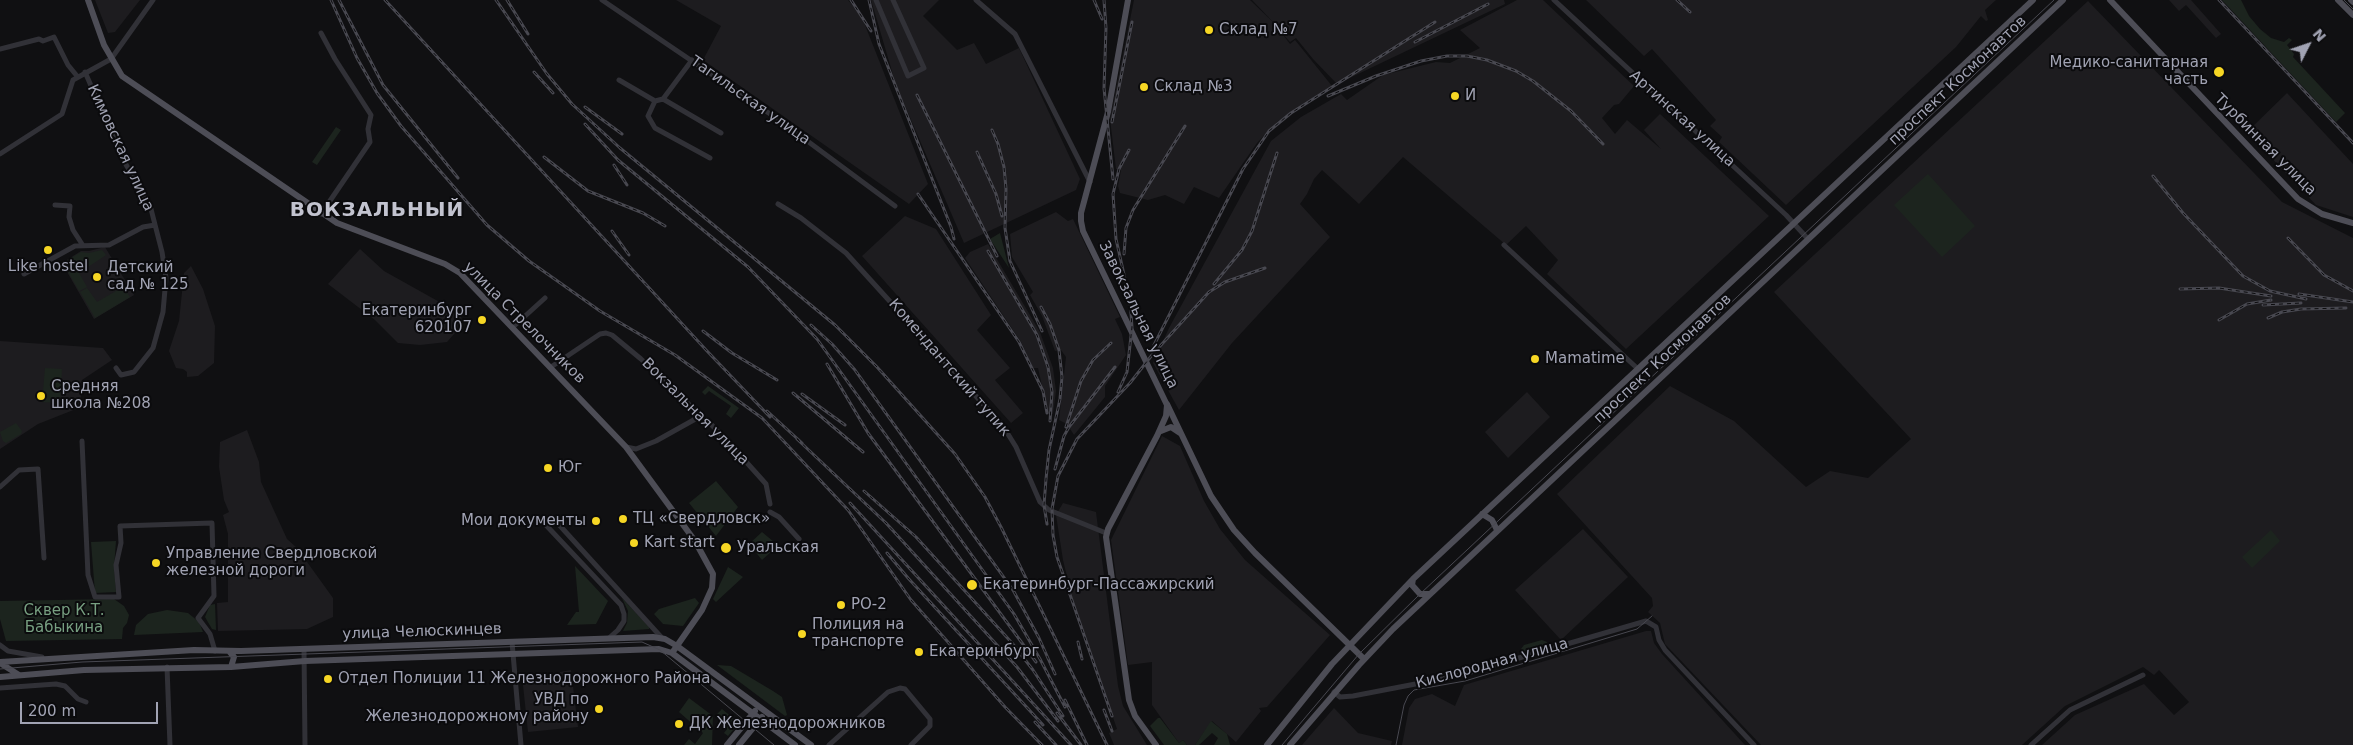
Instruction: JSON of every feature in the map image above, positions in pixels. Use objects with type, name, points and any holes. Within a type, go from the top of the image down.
[{"type":"main road","name":"улица Стрелочников","points":[[88,0],[111,59],[122,76],[321,214],[349,229],[445,264],[460,274],[551,366],[626,447],[695,542],[713,574],[712,588],[706,600],[693,624],[672,652]]},
{"type":"main road","name":"Завокзальная улица","points":[[1106,534],[1166,416],[1165,399],[1083,231],[1081,213],[1108,112],[1128,0]]},
{"type":"main road","name":"проспект Космонавтов","points":[[1267,745],[1350,644],[1413,579],[2033,0]]},
{"type":"main road","name":"проспект Космонавтов","points":[[1290,745],[1364,659],[1430,594],[2063,0]]},
{"type":"main road","name":"Турбинная улица","points":[[2110,0],[2298,199],[2322,214],[2353,223]]},
{"type":"main road","points":[[2338,0],[2353,15]]},
{"type":"main road","points":[[1165,399],[1211,496],[1234,530],[1255,554],[1364,659]]},
{"type":"main road","points":[[1157,436],[1168,427],[1175,428],[1184,438]]},
{"type":"main road","points":[[1482,514],[1492,520],[1497,530]]},
{"type":"main road","points":[[1106,534],[1129,700],[1135,716],[1156,745]]},
{"type":"main road","points":[[1413,579],[1412,585],[1420,594],[1430,594]]},
{"type":"main road","name":"улица Челюскинцев","points":[[0,663],[215,651],[662,638],[677,646],[811,745]]},
{"type":"main road","name":"улица Челюскинцев","points":[[0,677],[84,670],[230,667],[304,661],[649,649],[672,652]]},
{"type":"main road","points":[[229,652],[234,657],[230,667]]},
{"type":"main road","points":[[672,652],[794,745]]},
{"type":"main road","points":[[0,663],[19,675]]},
{"type":"main road","points":[[727,745],[758,707]]},
{"type":"main road","points":[[739,745],[766,712]]},
{"type":"street","points":[[0,154],[62,114],[72,82],[77,76],[111,59],[153,0]]},
{"type":"street","name":"Тагильская улица","points":[[602,0],[779,120],[895,206]]},
{"type":"street","points":[[876,0],[908,76],[924,68],[893,0]]},
{"type":"street","points":[[976,0],[1014,34],[1090,182]]},
{"type":"street","name":"Артинская улица","points":[[1554,0],[1795,224],[1808,239]]},
{"type":"street","points":[[321,33],[335,60],[371,115],[368,129],[370,142],[321,214]]},
{"type":"street","points":[[0,49],[40,39],[43,41],[54,37],[68,66],[77,76]]},
{"type":"street","points":[[619,80],[655,101],[663,99],[692,60]]},
{"type":"street","name":"Кимовская улица","points":[[85,72],[124,161],[151,209],[166,278],[161,321],[153,348],[134,372],[121,375],[116,368]]},
{"type":"street","points":[[663,99],[721,133]]},
{"type":"street","points":[[655,101],[648,116],[656,128],[710,158]]},
{"type":"street","name":"Комендантский тупик","points":[[778,204],[801,218],[844,251],[1003,426],[1016,447],[1040,502],[1049,510],[1106,534]]},
{"type":"street","points":[[55,205],[70,206],[69,217],[73,230],[82,244]]},
{"type":"street","points":[[24,274],[75,246],[82,244],[90,246],[109,245],[138,230],[156,225]]},
{"type":"street","points":[[1504,245],[1638,369]]},
{"type":"street","points":[[513,327],[545,298]]},
{"type":"street","name":"Вокзальная улица","points":[[551,366],[600,334],[606,333],[615,337],[696,411],[699,417],[703,417],[713,426],[766,484],[770,504]]},
{"type":"street","points":[[626,447],[636,449],[650,444],[699,417]]},
{"type":"street","points":[[82,441],[88,575],[96,597],[119,597],[116,564],[121,543],[120,526],[212,523],[214,596],[198,618],[210,634],[215,651]]},
{"type":"street","points":[[0,487],[18,470],[38,469],[44,558]]},
{"type":"street","points":[[770,512],[779,517],[799,539]]},
{"type":"street","points":[[552,517],[662,638]]},
{"type":"street","points":[[544,523],[616,600],[623,610],[624,619],[618,630],[607,639]]},
{"type":"street","points":[[616,600],[623,594]]},
{"type":"street","name":"Кислородная улица","points":[[1334,692],[1340,697],[1353,696],[1457,676],[1520,659],[1640,621],[1648,622],[1656,627],[1659,640],[1665,650],[1754,745]]},
{"type":"street","points":[[512,642],[521,745]]},
{"type":"street","points":[[0,645],[14,652],[50,659]]},
{"type":"street","points":[[304,649],[305,745]]},
{"type":"street","points":[[167,668],[170,745]]},
{"type":"street","points":[[2031,745],[2070,710],[2143,675]]},
{"type":"street","points":[[0,688],[56,684],[66,686],[78,700],[86,702]]},
{"type":"street","points":[[828,745],[888,692],[900,688],[905,689],[930,720],[930,726],[911,745]]},
{"type":"shaded area","points":[[95,0],[140,0],[115,32],[108,33]]},
{"type":"shaded area","points":[[676,0],[848,0],[861,15],[928,184],[909,204],[703,60],[721,26]]},
{"type":"shaded area","points":[[871,0],[939,0],[923,16],[957,50],[974,43],[986,64],[1019,48],[1080,179],[1076,190],[964,243],[896,85]]},
{"type":"shaded area","points":[[1134,0],[1250,0],[1275,24],[1252,0],[1504,0],[1505,4],[1337,84],[1296,38],[1290,42],[1281,32],[1290,44],[1295,40],[1332,86],[1277,122],[1257,143],[1219,198],[1194,187],[1184,204],[1165,195],[1148,200],[1120,193],[1118,186],[1121,170],[1116,169],[1110,119]]},
{"type":"shaded area","points":[[1517,0],[1543,0],[1634,86],[1619,104],[1614,105],[1602,118],[1615,134],[1627,120],[1661,149],[1644,130],[1660,114],[1769,216],[1626,349],[1547,274],[1558,260],[1526,226],[1506,245],[1403,157],[1359,204],[1322,170],[1314,179],[1300,204],[1330,237],[1232,343],[1179,410],[1153,363],[1169,328],[1271,141],[1301,117],[1341,94],[1347,100],[1383,75],[1436,62],[1450,63],[1480,48],[1460,30]]},
{"type":"shaded area","points":[[1586,0],[1996,0],[1985,10],[1988,20],[1986,21],[1981,16],[1956,47],[1786,205],[1719,142],[1722,137],[1710,126],[1716,120],[1652,49],[1644,56]]},
{"type":"shaded area","points":[[2169,0],[2191,0],[2221,34],[2216,38],[2186,5],[2179,11]]},
{"type":"shaded area","points":[[2088,1],[2282,202],[2353,238],[2353,745],[2042,745],[2075,715],[2144,684],[2174,715],[2189,702],[2159,670],[2154,675],[2143,667],[2065,706],[2022,745],[1761,745],[1665,644],[1660,623],[1648,612],[1653,606],[1652,598],[1557,494],[1670,386],[1734,421],[1806,487],[1830,471],[1868,478],[1911,439],[1774,292]]},
{"type":"shaded area","points":[[2287,93],[2353,164],[2353,217],[2316,205],[2247,132]]},
{"type":"shaded area","points":[[1056,212],[1068,221],[1073,219],[1120,317],[1115,319],[1122,334],[1126,355],[1105,386],[1105,397],[1074,435],[1067,424],[1059,420],[1066,357],[1061,350],[1055,351],[1042,316],[1030,295],[1033,292],[1012,257],[1010,234]]},
{"type":"shaded area","points":[[905,216],[936,229],[991,315],[977,330],[1010,368],[995,380],[1023,413],[1011,423],[862,256]]},
{"type":"shaded area","points":[[988,244],[1040,332],[1053,368],[1056,391],[1053,414],[1048,413],[1038,368],[1033,368],[1021,342],[965,258],[970,252]]},
{"type":"shaded area","name":"Детский сад № 125","points":[[105,247],[134,295],[94,319],[62,263],[81,251]]},
{"type":"shaded area","points":[[360,249],[384,271],[461,314],[462,325],[447,342],[420,345],[398,343],[375,320],[328,284]]},
{"type":"shaded area","points":[[191,266],[203,289],[215,326],[214,363],[198,376],[187,377],[187,372],[176,368],[169,351],[179,321],[184,273]]},
{"type":"shaded area","name":"Средняя школа №208","points":[[0,341],[103,348],[112,360],[82,380],[84,388],[80,391],[82,403],[77,405],[76,409],[38,424],[0,449]]},
{"type":"shaded area","points":[[1527,392],[1550,417],[1508,458],[1485,432]]},
{"type":"shaded area","points":[[247,430],[259,462],[261,482],[287,539],[297,548],[333,598],[333,617],[307,629],[218,631],[217,603],[228,602],[228,534],[223,515],[229,512],[224,500],[219,467],[220,442]]},
{"type":"shaded area","points":[[1162,436],[1180,446],[1204,501],[1220,529],[1245,560],[1330,635],[1267,707],[1259,708],[1261,711],[1236,742],[1212,721],[1195,745],[1187,745],[1183,740],[1179,743],[1152,705],[1152,662],[1128,665],[1111,540]]},
{"type":"shaded area","points":[[1063,503],[1096,512],[1118,686],[1123,706],[1147,745],[1114,745],[1109,733],[1117,729],[1074,605],[1063,560],[1056,515]]},
{"type":"shaded area","points":[[1583,529],[1628,577],[1561,640],[1515,590]]},
{"type":"shaded area","points":[[1651,631],[1654,643],[1662,654],[1745,745],[1402,745],[1409,708],[1415,699],[1432,694],[1455,706],[1464,685]]},
{"type":"shaded area","points":[[571,670],[578,727],[528,732],[522,676],[534,674],[534,679],[560,676],[560,672]]},
{"type":"shaded area","points":[[1334,708],[1358,733],[1392,741],[1391,745],[1302,745]]},
{"type":"green space","points":[[2222,0],[2241,0],[2249,16],[2271,38],[2284,42],[2289,38],[2292,40],[2287,45],[2294,54],[2293,57],[2345,113],[2336,122]]},
{"type":"green space","points":[[336,127],[341,130],[317,165],[312,162]]},
{"type":"green space","points":[[1928,174],[1975,226],[1942,257],[1894,205]]},
{"type":"green space","points":[[1000,233],[1009,268],[990,239]]},
{"type":"green space","points":[[102,250],[106,255],[79,273],[87,287],[79,291],[63,263],[81,252],[89,253]]},
{"type":"green space","points":[[123,287],[130,297],[95,318],[80,292],[87,288],[97,302]]},
{"type":"green space","points":[[45,368],[62,369],[60,403],[42,402]]},
{"type":"green space","points":[[708,386],[739,408],[731,418],[726,414],[731,406],[709,391],[705,395],[702,392]]},
{"type":"green space","points":[[16,423],[22,431],[21,434],[6,443],[3,441],[0,432]]},
{"type":"green space","points":[[716,481],[738,507],[716,536],[689,503]]},
{"type":"green space","points":[[2271,530],[2280,541],[2252,568],[2242,557]]},
{"type":"green space","points":[[762,532],[774,542],[773,550],[762,560],[749,544]]},
{"type":"green space","points":[[116,541],[114,567],[116,592],[95,593],[91,542]]},
{"type":"green space","points":[[575,566],[608,601],[596,624],[567,625],[576,612],[579,612]]},
{"type":"green space","points":[[728,567],[743,577],[716,602],[713,599]]},
{"type":"green space","points":[[622,598],[649,629],[623,631],[627,623],[628,611]]},
{"type":"green space","points":[[695,598],[699,603],[683,626],[663,624],[654,614],[659,609]]},
{"type":"green space","name":"Сквер К.Т. Бабыкина","points":[[114,599],[124,606],[129,615],[127,623],[123,628],[122,639],[6,641],[0,619],[0,601]]},
{"type":"green space","points":[[215,604],[216,630],[212,629],[205,617],[210,605]]},
{"type":"green space","points":[[167,610],[188,613],[199,622],[203,632],[134,635],[136,625],[148,614]]},
{"type":"green space","points":[[1542,640],[1547,642],[1545,647],[1526,652],[1521,649],[1524,645]]},
{"type":"green space","points":[[717,665],[731,666],[782,697],[787,715],[785,716]]},
{"type":"green space","points":[[689,698],[713,716],[712,745],[684,745],[689,739],[695,744],[703,733],[679,712]]},
{"type":"green space","points":[[722,709],[739,723],[728,736],[724,733],[727,729],[721,724],[723,721],[716,715]]},
{"type":"green space","points":[[1160,718],[1179,743],[1183,740],[1187,745],[1164,745],[1150,726]]},
{"type":"green space","points":[[1211,721],[1227,734],[1230,745],[1214,745],[1218,738],[1212,733],[1199,745],[1195,745]]},
{"type":"tram line","points":[[1282,745],[1359,654],[1420,594],[2054,0]]},
{"type":"tram line","points":[[2344,0],[2353,9]]},
{"type":"tram line","points":[[1396,745],[1404,705],[1408,696],[1414,690],[1465,681],[1637,629],[1652,616]]},
{"type":"tram line","points":[[0,669],[82,662],[642,642],[660,650],[774,745]]},
{"type":"railway","points":[[331,0],[357,58],[377,93],[401,126],[487,225],[529,261],[600,311],[675,355],[762,418],[848,510],[911,600],[1005,707],[1042,745]]},
{"type":"railway","points":[[339,0],[383,85],[458,178]]},
{"type":"railway","points":[[385,0],[707,351],[770,417]]},
{"type":"railway","points":[[496,0],[547,74],[572,104],[620,148],[835,325],[877,367],[955,454],[985,497],[1001,527],[1107,745]]},
{"type":"railway","points":[[507,0],[528,34]]},
{"type":"railway","points":[[851,0],[871,31]]},
{"type":"railway","points":[[869,0],[879,44],[951,227],[954,239]]},
{"type":"railway","points":[[1094,0],[1102,19]]},
{"type":"railway","points":[[1104,0],[1106,28],[1104,88],[1113,179]]},
{"type":"railway","points":[[1677,0],[1690,12]]},
{"type":"railway","points":[[2219,0],[2353,143]]},
{"type":"railway","points":[[1415,42],[1488,4]]},
{"type":"railway","points":[[1112,122],[1132,22]]},
{"type":"railway","points":[[1152,349],[1243,169],[1269,131],[1291,113],[1435,22]]},
{"type":"railway","points":[[1328,96],[1376,76],[1421,61],[1447,56],[1467,56],[1487,60],[1516,71],[1533,81],[1571,111],[1603,144]]},
{"type":"railway","points":[[534,72],[553,93]]},
{"type":"railway","points":[[917,95],[997,256]]},
{"type":"railway","points":[[585,107],[622,134]]},
{"type":"railway","points":[[585,124],[618,160],[748,267],[817,339],[1014,614],[1065,707]]},
{"type":"railway","points":[[1124,254],[1126,228],[1133,210],[1185,126]]},
{"type":"railway","points":[[992,130],[1004,167],[1006,189],[1005,228],[1010,261],[1042,331]]},
{"type":"railway","points":[[1118,392],[1127,372],[1132,327],[1130,301],[1116,239],[1113,194],[1119,169],[1129,150]]},
{"type":"railway","points":[[977,152],[996,194],[1002,216]]},
{"type":"railway","points":[[1214,284],[1242,250],[1252,231],[1277,153]]},
{"type":"railway","points":[[544,157],[588,191],[643,213],[665,226]]},
{"type":"railway","points":[[614,165],[627,185]]},
{"type":"railway","points":[[2153,176],[2183,213],[2243,276],[2270,291],[2306,299]]},
{"type":"railway","points":[[918,194],[1019,342],[1043,391],[1047,413]]},
{"type":"railway","points":[[612,231],[629,255]]},
{"type":"railway","points":[[2288,238],[2324,275],[2353,291]]},
{"type":"railway","points":[[988,251],[1037,335],[1048,367],[1052,392],[1050,421]]},
{"type":"railway","points":[[1112,716],[1057,557],[1053,535],[1052,509],[1058,476],[1077,439],[1130,383],[1152,355],[1209,292],[1225,282],[1265,268]]},
{"type":"railway","points":[[2180,289],[2219,288],[2271,296]]},
{"type":"railway","points":[[2299,294],[2353,302]]},
{"type":"railway","points":[[2219,320],[2247,304],[2271,300]]},
{"type":"railway","points":[[2263,305],[2301,303]]},
{"type":"railway","points":[[1041,307],[1050,324],[1059,350],[1062,377],[1060,399],[1049,450],[1046,479],[1044,505],[1047,524]]},
{"type":"railway","points":[[2268,318],[2282,312],[2301,309],[2346,308]]},
{"type":"railway","points":[[811,325],[832,344],[855,370],[1013,590],[1039,638],[1055,674]]},
{"type":"railway","points":[[703,331],[732,353],[777,380]]},
{"type":"railway","points":[[1066,427],[1081,381],[1093,360],[1111,343]]},
{"type":"railway","points":[[827,364],[868,433],[1036,662]]},
{"type":"railway","points":[[1055,469],[1064,436],[1069,427],[1115,367]]},
{"type":"railway","points":[[793,393],[863,452]]},
{"type":"railway","points":[[802,394],[845,425]]},
{"type":"railway","points":[[767,411],[802,443]]},
{"type":"railway","points":[[797,439],[886,523],[1017,667],[1058,721]]},
{"type":"railway","points":[[864,491],[916,537],[1012,643],[1033,670],[1063,716]]},
{"type":"railway","points":[[850,503],[1071,745]]},
{"type":"railway","points":[[887,553],[1043,725]]},
{"type":"railway","points":[[1078,642],[1082,659]]},
{"type":"railway","points":[[1065,700],[1087,745]]},
{"type":"railway","points":[[1104,710],[1112,731]]},
{"type":"railway","points":[[1057,713],[1081,745]]},
{"type":"railway","points":[[1035,722],[1056,745]]},
{"type":"place","name":"Склад №7","points":[[1209,30]]},
{"type":"place","name":"Медико-санитарная часть","points":[[2219,72]]},
{"type":"place","name":"Склад №3","points":[[1144,87]]},
{"type":"place","name":"И","points":[[1455,96]]},
{"type":"place","name":"Like hostel","points":[[48,250]]},
{"type":"place","name":"Детский сад № 125","points":[[97,277]]},
{"type":"place","name":"Екатеринбург 620107","points":[[482,320]]},
{"type":"place","name":"Mamatime","points":[[1535,359]]},
{"type":"place","name":"Средняя школа №208","points":[[41,396]]},
{"type":"place","name":"Юг","points":[[548,468]]},
{"type":"place","name":"ТЦ «Свердловск»","points":[[623,519]]},
{"type":"place","name":"Мои документы","points":[[596,521]]},
{"type":"place","name":"Kart start","points":[[634,543]]},
{"type":"place","name":"Уральская","points":[[726,548]]},
{"type":"place","name":"Управление Свердловской железной дороги","points":[[156,563]]},
{"type":"place","name":"Екатеринбург-Пассажирский","points":[[972,585]]},
{"type":"place","name":"РО-2","points":[[841,605]]},
{"type":"place","name":"Полиция на транспорте","points":[[802,634]]},
{"type":"place","name":"Екатеринбург","points":[[919,652]]},
{"type":"place","name":"Отдел Полиции 11 Железнодорожного Района","points":[[328,679]]},
{"type":"place","name":"УВД по Железнодорожному району","points":[[599,709]]},
{"type":"place","name":"ДК Железнодорожников","points":[[679,724]]},
{"type":"district","name":"ВОКЗАЛЬНЫЙ","points":[[377,211]]}]
